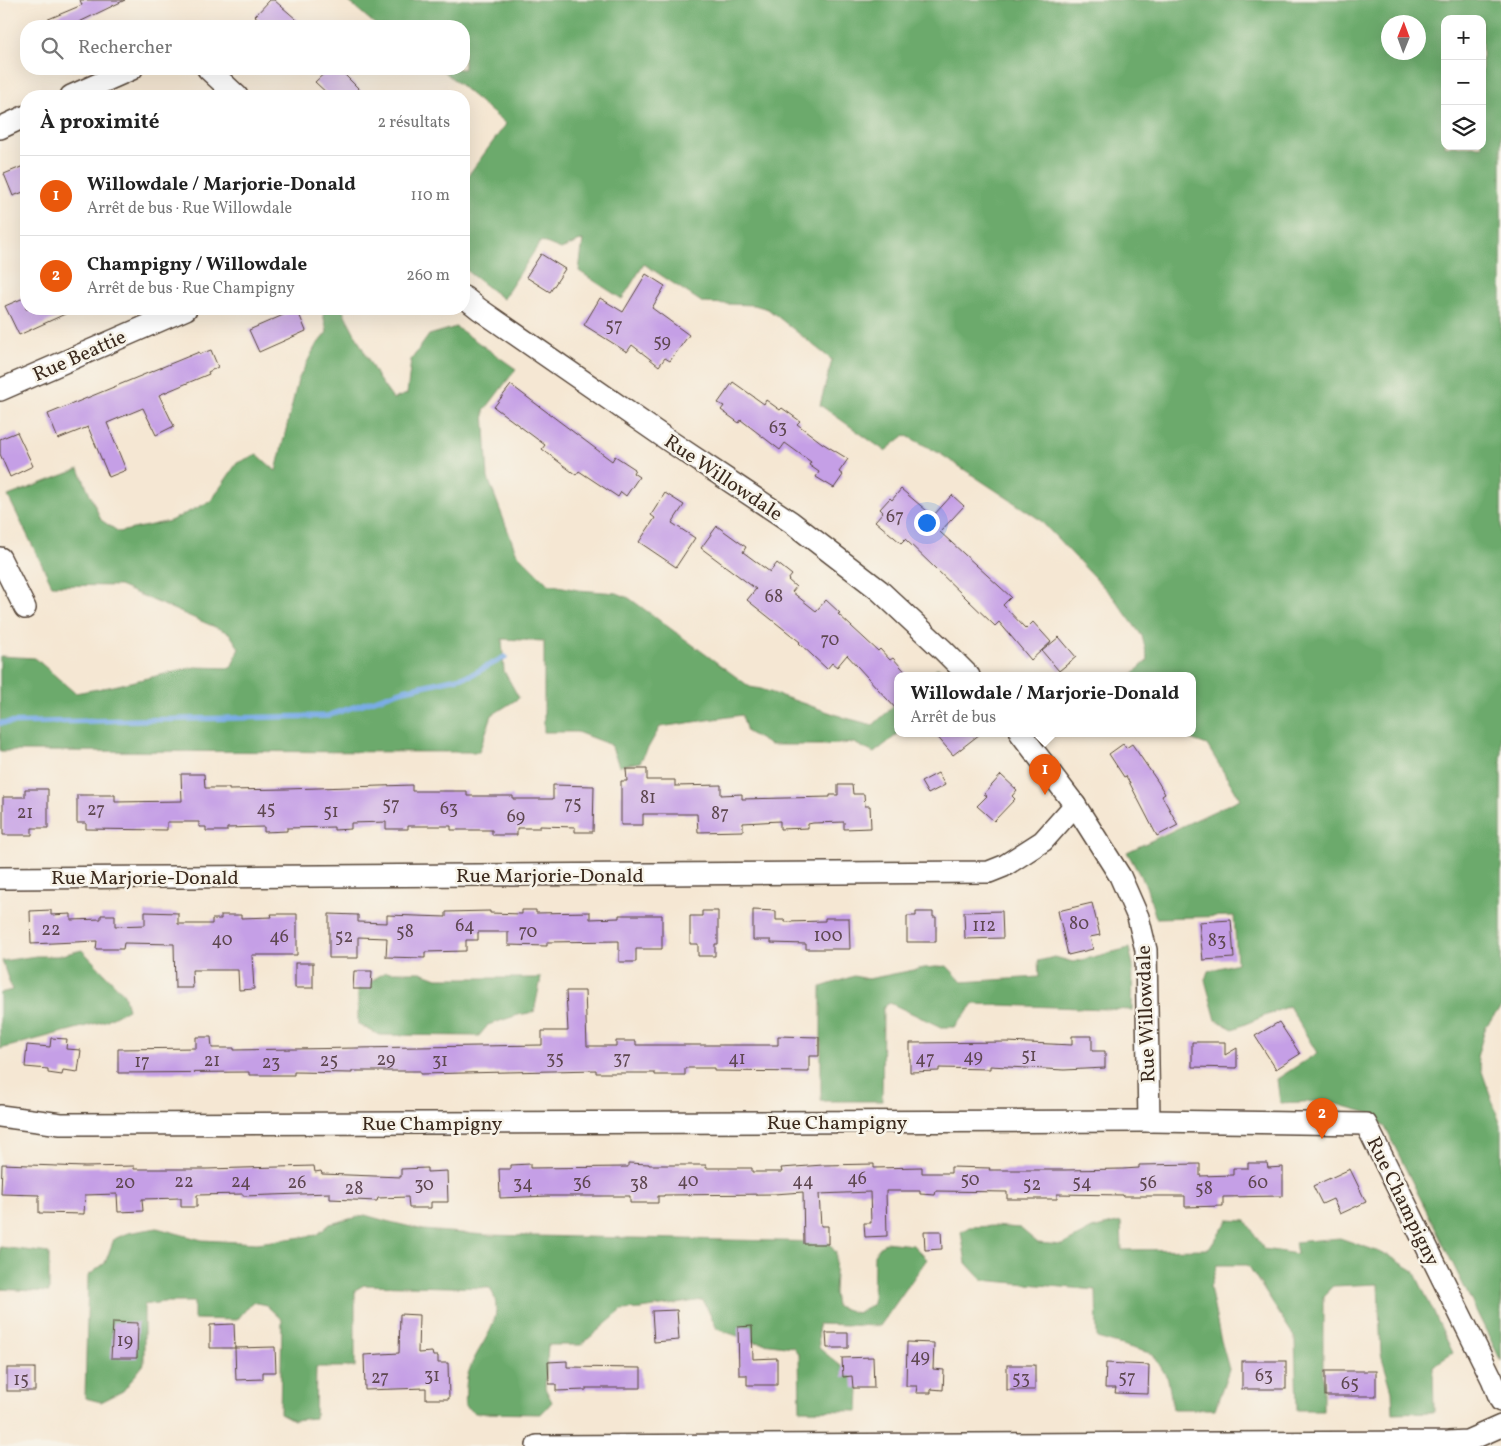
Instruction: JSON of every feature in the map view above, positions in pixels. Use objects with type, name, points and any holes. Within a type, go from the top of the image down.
[{"type":"street","points":[[85,90],[118,75]]},
{"type":"street","points":[[214,75],[231,90]]},
{"type":"street","points":[[0,128],[20,119]]},
{"type":"street","name":"Rue Willowdale","points":[[470,302],[671,442],[791,522],[879,590],[965,672]]},
{"type":"street","name":"Rue Beattie","points":[[0,390],[172,315]]},
{"type":"street","points":[[0,558],[24,608]]},
{"type":"street","name":"Rue Willowdale","points":[[1022,737],[1075,805],[1120,876],[1138,917],[1146,950],[1149,1121]]},
{"type":"street","name":"Rue Marjorie-Donald","points":[[0,878],[989,872],[1004,866],[1043,841],[1075,805]]},
{"type":"street","name":"Rue Champigny","points":[[0,1116],[61,1124],[1149,1121],[1366,1124],[1492,1379],[1501,1401]]},
{"type":"street","points":[[537,1446],[1448,1442],[1467,1441],[1501,1426]]},
{"type":"green space","points":[[347,0],[1501,0],[1501,1007],[1486,1026],[1477,1057],[1501,1126],[1501,1361],[1385,1127],[1369,1113],[1326,1101],[1280,1103],[1277,1079],[1317,1053],[1289,1006],[1233,1029],[1216,1020],[1205,980],[1208,971],[1237,963],[1234,916],[1156,918],[1146,886],[1127,852],[1240,799],[1207,745],[1184,737],[1196,737],[1196,672],[1134,672],[1148,660],[1142,636],[1114,598],[1039,519],[939,453],[905,435],[885,451],[820,405],[832,360],[768,309],[754,305],[703,303],[644,264],[622,299],[579,271],[583,240],[561,249],[541,241],[503,299],[470,274],[470,173],[506,124],[470,94],[470,90],[466,90],[448,75],[470,75],[470,20],[370,20]]},
{"type":"green space","points":[[323,315],[345,315],[378,378],[393,399],[407,394],[411,360],[429,335],[456,327],[516,369],[484,411],[488,478],[516,552],[548,584],[578,590],[617,593],[629,598],[750,687],[873,725],[894,706],[894,737],[874,753],[854,743],[770,745],[747,732],[742,715],[660,727],[640,762],[619,766],[611,745],[577,732],[544,732],[544,641],[502,639],[504,671],[519,698],[492,715],[479,752],[0,751],[0,656],[35,658],[75,693],[195,667],[231,668],[239,648],[229,633],[119,586],[52,585],[8,496],[79,469],[101,520],[119,532],[170,521],[211,501],[237,463],[257,454],[276,471],[298,380],[315,347],[327,332]]},
{"type":"green space","points":[[937,668],[948,672],[932,672]]},
{"type":"green space","points":[[1129,948],[1133,965],[1132,1010],[974,1004],[954,1027],[941,1027],[890,1003],[883,1007],[882,1101],[821,1101],[821,987],[854,976],[868,979],[924,968],[947,966],[962,982],[1039,977],[1038,961],[1055,957],[1073,962]]},
{"type":"green space","points":[[82,950],[124,994],[128,1009],[105,1021],[0,1049],[0,993],[12,990],[2,961],[36,956],[57,956]]},
{"type":"green space","points":[[385,972],[421,972],[437,978],[541,978],[534,1012],[488,1025],[479,1036],[379,1035],[358,1024],[358,990]]},
{"type":"green space","points":[[365,1215],[424,1230],[485,1235],[828,1242],[836,1253],[834,1293],[836,1306],[857,1313],[873,1304],[874,1254],[885,1242],[913,1245],[927,1259],[880,1326],[818,1324],[819,1348],[847,1371],[859,1389],[858,1411],[800,1410],[799,1355],[793,1347],[755,1342],[717,1329],[703,1300],[622,1310],[581,1345],[548,1345],[545,1388],[552,1402],[541,1414],[475,1413],[465,1406],[466,1384],[473,1361],[494,1321],[495,1299],[490,1288],[364,1285],[355,1290],[355,1367],[316,1367],[315,1418],[293,1420],[280,1413],[282,1320],[266,1305],[252,1302],[237,1320],[194,1319],[194,1302],[163,1302],[144,1305],[144,1364],[123,1391],[101,1402],[85,1398],[88,1276],[105,1263],[114,1239],[128,1233],[157,1228],[202,1240],[257,1243],[317,1235],[330,1224]]},
{"type":"green space","points":[[1228,1220],[1246,1221],[1264,1249],[1297,1254],[1295,1242],[1340,1238],[1388,1255],[1414,1271],[1453,1353],[1433,1366],[1434,1412],[1393,1413],[1392,1391],[1381,1354],[1378,1284],[1333,1286],[1323,1296],[1323,1410],[1297,1410],[1295,1338],[1248,1265],[1217,1265],[1210,1287],[1220,1337],[1229,1369],[1215,1409],[1173,1409],[1168,1379],[1153,1354],[1097,1338],[1096,1290],[982,1280],[966,1263],[961,1232],[969,1227],[1020,1228],[1038,1243],[1062,1245],[1092,1229],[1121,1222],[1122,1250],[1209,1249]]},
{"type":"green space","points":[[0,1247],[49,1253],[49,1292],[0,1289]]},
{"type":"building","points":[[80,0],[125,0],[83,20],[46,20],[82,5]]},
{"type":"building","points":[[270,0],[274,0],[297,20],[260,20],[255,16]]},
{"type":"building","points":[[323,75],[345,75],[360,90],[324,90],[315,82]]},
{"type":"building","points":[[20,167],[20,193],[13,196],[4,174]]},
{"type":"building","points":[[541,254],[565,269],[550,292],[526,277]]},
{"type":"building","points":[[646,274],[665,286],[652,308],[689,335],[670,361],[665,358],[659,366],[632,345],[627,352],[584,325],[600,298],[623,312]]},
{"type":"building","points":[[20,300],[20,315],[63,315],[19,335],[5,306]]},
{"type":"building","points":[[283,315],[299,315],[306,331],[259,352],[249,330]]},
{"type":"building","points":[[211,350],[218,367],[208,372],[209,374],[159,395],[174,426],[156,435],[143,408],[107,423],[126,470],[109,477],[88,427],[58,439],[48,414],[199,352],[200,354]]},
{"type":"building","points":[[733,382],[764,404],[766,400],[780,410],[782,408],[800,421],[797,424],[822,443],[848,459],[839,472],[843,475],[834,488],[816,477],[819,472],[809,465],[811,462],[785,443],[780,450],[741,420],[739,423],[721,410],[724,406],[718,403]]},
{"type":"building","points":[[511,385],[612,461],[615,456],[635,469],[633,473],[639,477],[626,496],[621,492],[618,497],[579,471],[576,475],[542,449],[545,445],[494,407]]},
{"type":"building","points":[[17,432],[33,466],[10,477],[0,454],[0,439]]},
{"type":"building","points":[[901,489],[933,516],[952,495],[964,506],[940,532],[1011,597],[1003,605],[1026,629],[1033,622],[1051,642],[1031,660],[999,622],[995,626],[905,539],[901,543],[875,521],[883,512],[880,509],[890,498],[892,500]]},
{"type":"building","points":[[665,493],[684,505],[672,523],[695,538],[676,567],[639,542],[655,518],[651,515]]},
{"type":"building","points":[[717,526],[746,547],[743,552],[770,572],[777,563],[792,575],[788,580],[796,587],[792,592],[816,611],[826,600],[840,613],[838,614],[878,651],[880,649],[890,660],[893,658],[905,672],[894,672],[894,707],[847,655],[837,667],[832,663],[827,669],[800,642],[747,600],[756,589],[701,548]]},
{"type":"building","points":[[1059,637],[1076,657],[1059,671],[1042,651]]},
{"type":"building","points":[[938,737],[976,737],[953,755]]},
{"type":"building","points":[[1123,744],[1126,748],[1132,744],[1158,782],[1165,794],[1162,796],[1178,825],[1157,836],[1126,776],[1124,777],[1109,754]]},
{"type":"building","points":[[626,769],[647,769],[647,780],[675,780],[675,786],[721,785],[721,795],[742,794],[742,799],[830,797],[830,795],[838,795],[838,785],[852,785],[853,794],[864,794],[865,806],[870,806],[871,828],[844,829],[844,822],[813,823],[808,824],[808,828],[780,829],[780,821],[743,823],[743,831],[698,832],[697,814],[643,814],[643,825],[621,825],[621,781],[627,781]]},
{"type":"building","points":[[938,773],[945,785],[928,794],[921,782]]},
{"type":"building","points":[[181,774],[204,774],[205,788],[229,788],[229,790],[412,785],[412,791],[467,791],[467,796],[513,796],[513,799],[553,799],[553,785],[594,786],[593,832],[575,832],[575,827],[540,826],[540,828],[517,828],[517,835],[492,835],[492,830],[451,830],[451,826],[408,826],[408,829],[386,829],[386,822],[351,823],[351,829],[334,830],[334,827],[287,828],[287,831],[264,832],[264,827],[227,828],[227,831],[206,831],[206,827],[199,827],[199,822],[167,822],[167,830],[86,829],[86,823],[77,823],[77,795],[115,795],[115,802],[182,801]]},
{"type":"building","points":[[1001,775],[1017,790],[1012,796],[1015,799],[994,821],[977,806],[987,796],[984,794]]},
{"type":"building","points":[[25,789],[48,789],[48,828],[32,828],[32,835],[3,835],[3,797],[25,797]]},
{"type":"building","points":[[1092,903],[1100,935],[1090,937],[1093,949],[1068,955],[1058,911]]},
{"type":"building","points":[[51,910],[51,915],[71,914],[71,920],[101,919],[101,915],[115,915],[115,926],[145,925],[145,912],[178,913],[178,924],[212,924],[212,919],[221,919],[221,915],[241,915],[241,918],[272,917],[271,914],[297,914],[297,955],[252,955],[254,989],[239,990],[238,970],[192,970],[193,988],[175,988],[174,944],[124,943],[123,949],[96,949],[97,941],[31,944],[30,911]]},
{"type":"building","points":[[522,910],[536,910],[536,913],[590,912],[590,919],[619,918],[619,915],[662,915],[662,949],[636,949],[636,962],[619,962],[619,941],[547,942],[547,946],[508,945],[508,932],[478,932],[478,940],[466,940],[466,951],[425,952],[425,958],[386,957],[387,938],[358,937],[358,958],[329,958],[329,914],[358,915],[358,922],[387,923],[387,915],[446,917],[446,912],[490,911],[490,913],[522,914]]},
{"type":"building","points":[[753,910],[776,911],[776,920],[785,920],[785,922],[849,918],[850,949],[806,949],[806,944],[771,943],[771,940],[753,940]]},
{"type":"building","points":[[702,911],[718,911],[718,944],[715,944],[715,956],[698,956],[698,944],[690,944],[690,916],[702,916]]},
{"type":"building","points":[[1002,911],[1003,938],[965,939],[964,912]]},
{"type":"building","points":[[916,912],[933,912],[933,917],[936,917],[936,942],[907,942],[907,916],[916,916]]},
{"type":"building","points":[[1231,920],[1234,958],[1203,960],[1199,922]]},
{"type":"building","points":[[295,963],[313,963],[313,988],[295,988]]},
{"type":"building","points":[[354,971],[372,971],[371,989],[353,989]]},
{"type":"building","points":[[566,991],[585,991],[587,1046],[616,1046],[616,1041],[636,1041],[636,1045],[778,1045],[778,1036],[819,1037],[819,1056],[809,1056],[809,1072],[714,1071],[714,1068],[685,1068],[685,1075],[596,1073],[596,1070],[420,1074],[420,1071],[352,1071],[352,1073],[294,1072],[294,1075],[249,1075],[249,1072],[118,1073],[118,1049],[196,1048],[196,1037],[211,1037],[212,1048],[234,1048],[234,1050],[542,1045],[542,1031],[568,1031]]},
{"type":"building","points":[[1279,1022],[1300,1054],[1276,1069],[1255,1036]]},
{"type":"building","points":[[1072,1036],[1092,1036],[1092,1051],[1105,1051],[1105,1068],[1064,1070],[990,1066],[990,1069],[939,1068],[939,1071],[910,1072],[910,1043],[1007,1042],[1072,1045]]},
{"type":"building","points":[[51,1038],[67,1039],[66,1049],[81,1050],[78,1072],[63,1070],[62,1075],[48,1073],[48,1069],[25,1067],[27,1045],[50,1047]]},
{"type":"building","points":[[1192,1042],[1225,1042],[1225,1055],[1237,1048],[1237,1068],[1192,1067]]},
{"type":"building","points":[[628,1163],[706,1165],[706,1168],[752,1168],[752,1172],[782,1172],[781,1168],[823,1165],[874,1164],[874,1168],[922,1167],[922,1173],[951,1173],[951,1167],[990,1168],[989,1170],[1064,1170],[1139,1168],[1139,1165],[1200,1164],[1200,1176],[1233,1175],[1233,1168],[1248,1168],[1248,1163],[1267,1163],[1268,1168],[1283,1167],[1283,1196],[1223,1197],[1223,1206],[1185,1207],[1185,1196],[1057,1194],[1057,1199],[1007,1199],[1007,1192],[936,1191],[935,1195],[920,1194],[920,1191],[886,1191],[887,1236],[865,1237],[864,1223],[871,1223],[870,1192],[819,1194],[821,1226],[828,1226],[828,1244],[804,1244],[803,1192],[664,1195],[658,1196],[658,1203],[630,1203],[630,1196],[500,1198],[499,1169],[511,1169],[511,1165],[530,1164],[530,1168],[628,1167]]},
{"type":"building","points":[[2,1164],[85,1167],[134,1166],[134,1169],[314,1166],[315,1172],[321,1171],[322,1174],[401,1177],[401,1169],[427,1168],[427,1172],[447,1171],[448,1202],[431,1202],[431,1208],[409,1208],[408,1197],[378,1198],[377,1201],[330,1199],[330,1193],[243,1196],[243,1194],[197,1195],[197,1207],[181,1207],[181,1198],[142,1199],[143,1211],[118,1212],[117,1194],[85,1195],[84,1214],[39,1213],[39,1195],[1,1194]]},
{"type":"building","points":[[1350,1169],[1366,1202],[1340,1214],[1333,1199],[1322,1204],[1313,1186]]},
{"type":"building","points":[[924,1231],[941,1231],[942,1249],[925,1250]]},
{"type":"building","points":[[677,1310],[679,1340],[654,1342],[652,1311]]},
{"type":"building","points":[[400,1314],[419,1315],[418,1353],[432,1352],[433,1356],[438,1356],[438,1363],[448,1363],[449,1399],[426,1399],[426,1388],[365,1390],[364,1355],[399,1353]]},
{"type":"building","points":[[113,1322],[138,1323],[137,1358],[111,1358]]},
{"type":"building","points":[[234,1324],[235,1348],[210,1348],[210,1325]]},
{"type":"building","points":[[752,1326],[753,1359],[777,1358],[777,1385],[747,1385],[747,1375],[739,1375],[738,1327]]},
{"type":"building","points":[[826,1333],[848,1333],[848,1348],[827,1348]]},
{"type":"building","points":[[907,1342],[934,1343],[933,1369],[944,1370],[943,1390],[931,1389],[931,1393],[916,1393],[917,1386],[906,1386]]},
{"type":"building","points":[[275,1347],[276,1372],[263,1372],[263,1379],[236,1380],[235,1348]]},
{"type":"building","points":[[873,1357],[874,1388],[853,1388],[852,1376],[843,1377],[842,1358]]},
{"type":"building","points":[[567,1361],[567,1367],[641,1368],[641,1388],[586,1388],[586,1390],[556,1391],[556,1384],[549,1384],[548,1362]]},
{"type":"building","points":[[1242,1361],[1286,1361],[1286,1389],[1242,1389]]},
{"type":"building","points":[[1106,1363],[1149,1365],[1148,1394],[1115,1393],[1116,1388],[1105,1388]]},
{"type":"building","points":[[1007,1365],[1035,1365],[1035,1390],[1007,1390]]},
{"type":"building","points":[[7,1368],[35,1368],[35,1391],[7,1391]]},
{"type":"building","points":[[1325,1371],[1376,1371],[1376,1396],[1325,1396]]},
{"type":"waterway","points":[[0,723],[327,716],[404,690],[471,675],[505,657]]},
{"type":"place","name":"Willowdale / Marjorie-Donald","points":[[1045,795]]},
{"type":"place","name":"Champigny / Willowdale","points":[[1322,1139]]}]
